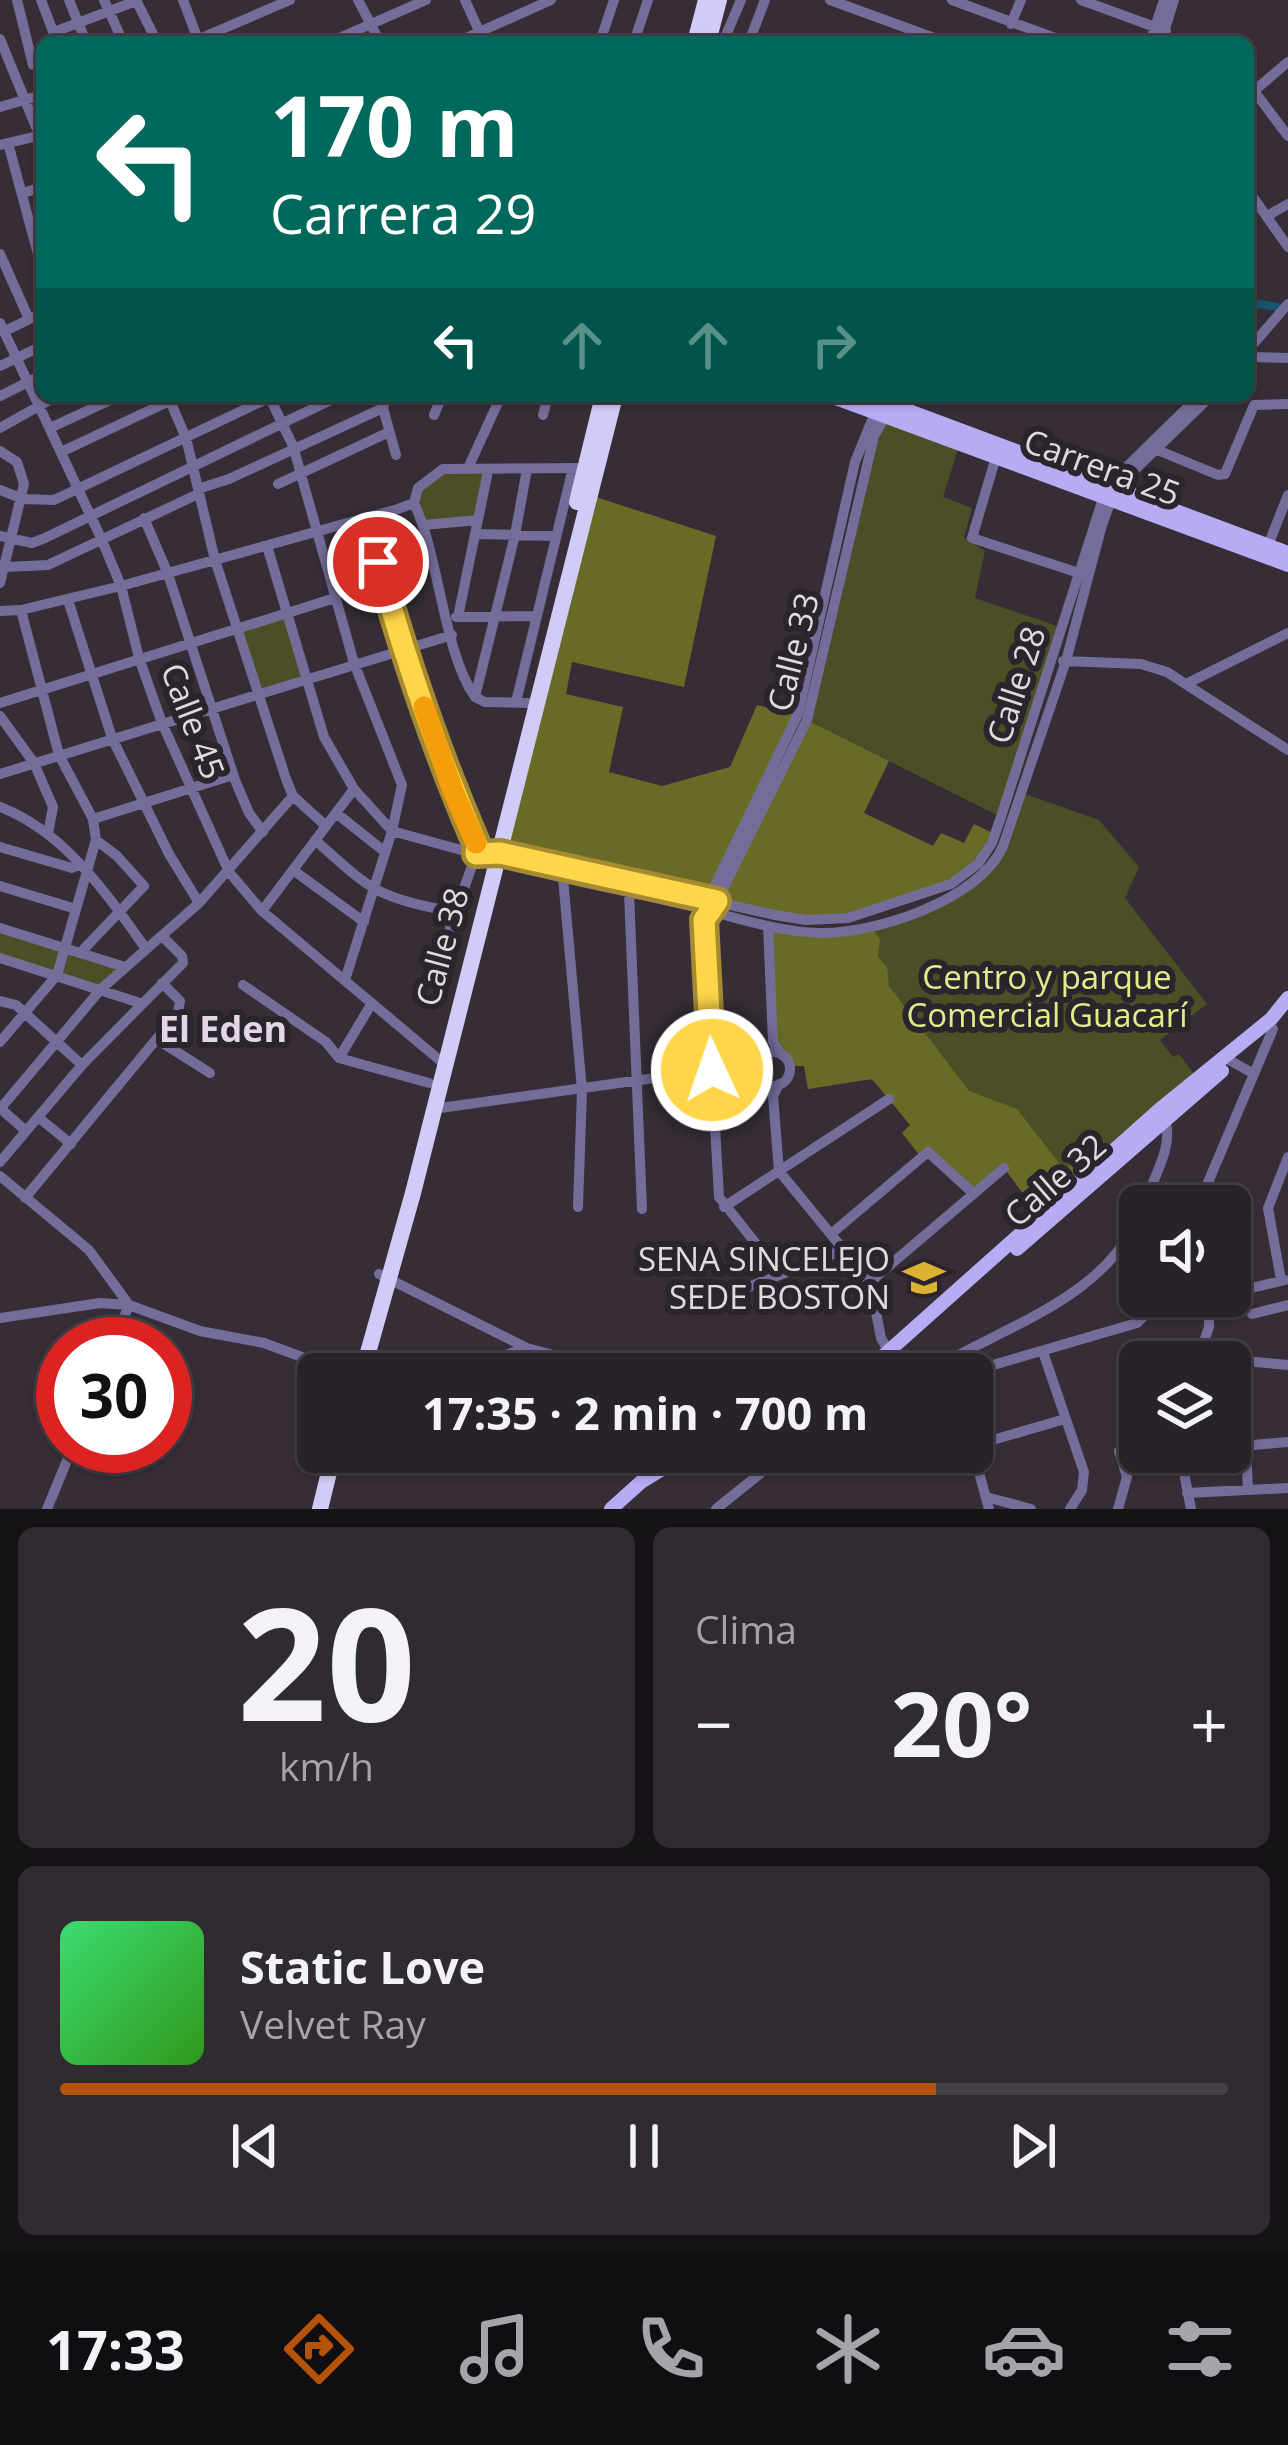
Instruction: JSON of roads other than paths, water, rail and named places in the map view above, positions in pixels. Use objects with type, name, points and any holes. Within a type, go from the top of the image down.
[{"type":"highway","points":[[697,36],[706,0]]},
{"type":"highway","points":[[710,36],[719,0]]},
{"type":"highway","name":"Calle 38","points":[[490,856],[579,468],[601,402]]},
{"type":"highway","name":"Calle 38","points":[[367,1353],[429,1083],[613,402]]},
{"type":"highway","name":"Calle 38","points":[[357,1353],[433,1109],[438,1059]]},
{"type":"highway","points":[[320,1509],[329,1473]]},
{"type":"highway","points":[[329,1509],[338,1473]]},
{"type":"main road","name":"Carrera 25","points":[[883,403],[997,458],[1109,492]]},
{"type":"main road","name":"Carrera 25","points":[[883,403],[1266,551],[1288,565]]},
{"type":"main road","name":"Carrera 25","points":[[1266,551],[1288,553]]},
{"type":"main road","points":[[1228,1060],[1288,998]]},
{"type":"main road","name":"Calle 32","points":[[894,1353],[1162,1114],[1273,1029],[1288,1011]]},
{"type":"main road","points":[[602,1509],[641,1473]]},
{"type":"main road","points":[[611,1509],[655,1473]]},
{"type":"street","points":[[17,0],[36,58]]},
{"type":"street","points":[[41,0],[55,36]]},
{"type":"street","points":[[69,0],[83,36]]},
{"type":"street","points":[[104,0],[120,36]]},
{"type":"street","points":[[57,36],[136,0],[154,36]]},
{"type":"street","points":[[183,0],[194,36]]},
{"type":"street","points":[[207,36],[290,0]]},
{"type":"street","points":[[358,0],[377,36]]},
{"type":"street","points":[[344,36],[425,0]]},
{"type":"street","points":[[465,0],[482,36]]},
{"type":"street","points":[[484,36],[551,0]]},
{"type":"street","points":[[602,36],[614,0]]},
{"type":"street","points":[[636,36],[648,0]]},
{"type":"street","points":[[726,36],[741,0]]},
{"type":"street","points":[[751,36],[765,0]]},
{"type":"street","points":[[830,0],[929,36]]},
{"type":"street","points":[[952,0],[1048,36]]},
{"type":"street","points":[[1011,24],[1021,0]]},
{"type":"street","points":[[1081,0],[1161,33]]},
{"type":"street","points":[[1161,33],[1164,0]]},
{"type":"street","points":[[1161,33],[1174,0]]},
{"type":"street","points":[[0,39],[36,124]]},
{"type":"street","points":[[1254,90],[1288,62]]},
{"type":"street","points":[[13,73],[36,65]]},
{"type":"street","points":[[1254,96],[1288,136]]},
{"type":"street","points":[[0,107],[36,97]]},
{"type":"street","points":[[36,132],[4,144],[36,245]]},
{"type":"street","points":[[23,193],[36,191]]},
{"type":"street","points":[[1254,198],[1288,248]]},
{"type":"street","points":[[1267,216],[1288,204]]},
{"type":"street","points":[[0,254],[29,320]]},
{"type":"street","points":[[1254,349],[1288,304]]},
{"type":"street","points":[[1254,351],[1288,316]]},
{"type":"street","points":[[2,330],[36,317]]},
{"type":"street","name":"Calle 45","points":[[2,330],[36,398]]},
{"type":"street","points":[[0,366],[36,349]]},
{"type":"street","points":[[1254,356],[1288,358]]},
{"type":"street","points":[[0,396],[36,378]]},
{"type":"street","name":"Calle 45","points":[[38,402],[121,586],[162,722],[229,872],[262,910],[438,1059]]},
{"type":"street","points":[[0,428],[45,402]]},
{"type":"street","points":[[50,428],[106,402]]},
{"type":"street","points":[[62,452],[165,402]]},
{"type":"street","points":[[174,402],[215,560],[293,796],[326,826]]},
{"type":"street","points":[[0,490],[41,502],[79,489],[248,402]]},
{"type":"street","points":[[273,402],[293,446],[354,663],[402,785],[345,980]]},
{"type":"street","points":[[6,539],[32,543],[327,402]]},
{"type":"street","points":[[6,567],[48,565],[385,402],[387,433],[396,454]]},
{"type":"street","points":[[434,415],[439,402]]},
{"type":"street","points":[[468,468],[498,402]]},
{"type":"street","points":[[543,416],[546,402]]},
{"type":"street","name":"Calle 28","points":[[709,908],[827,920],[872,912],[928,893],[978,864],[992,843],[1060,661],[1078,573],[1109,492],[1193,402]]},
{"type":"street","name":"Calle 28","points":[[709,908],[768,926],[818,933],[871,926],[955,896],[988,872],[1003,846],[1109,492],[1205,402]]},
{"type":"street","name":"Calle 33","points":[[709,908],[798,714],[820,637],[855,462],[883,403]]},
{"type":"street","points":[[1155,449],[1225,475],[1254,406],[1288,404]]},
{"type":"street","points":[[278,484],[387,433]]},
{"type":"street","points":[[0,452],[22,471],[23,499],[6,539],[6,567],[0,583]]},
{"type":"street","points":[[997,458],[972,538],[1078,573]]},
{"type":"street","points":[[453,618],[414,503],[418,488],[433,474],[456,467],[488,471],[579,468],[536,616],[522,703],[485,702],[475,697],[452,635],[488,471]]},
{"type":"street","points":[[475,697],[527,469]]},
{"type":"street","points":[[1266,551],[1288,495]]},
{"type":"street","points":[[0,611],[168,574],[414,503]]},
{"type":"street","points":[[145,518],[168,574],[233,775],[263,832]]},
{"type":"street","points":[[365,518],[403,649],[477,845],[490,856],[563,878],[709,908]]},
{"type":"street","points":[[424,525],[478,520]]},
{"type":"street","points":[[476,534],[556,536]]},
{"type":"street","points":[[266,546],[331,754],[354,789],[392,831],[709,908]]},
{"type":"street","points":[[0,704],[335,598]]},
{"type":"street","points":[[68,599],[112,738],[199,903]]},
{"type":"street","points":[[1,1038],[57,976],[83,869],[96,840],[93,819],[58,754],[21,610]]},
{"type":"street","points":[[453,618],[536,616]]},
{"type":"street","points":[[1188,683],[1288,632]]},
{"type":"street","points":[[0,774],[452,635]]},
{"type":"street","points":[[1060,661],[1141,664],[1188,683],[1288,750]]},
{"type":"street","points":[[0,716],[34,763],[55,814],[48,834]]},
{"type":"street","points":[[93,819],[233,775]]},
{"type":"street","points":[[262,910],[354,789]]},
{"type":"street","points":[[26,1131],[0,1108],[101,988],[199,903],[293,796]]},
{"type":"street","points":[[0,807],[48,834],[83,869],[146,949]]},
{"type":"street","points":[[336,813],[386,852]]},
{"type":"street","points":[[81,952],[144,886],[96,840]]},
{"type":"street","points":[[316,840],[373,891],[392,900],[439,909]]},
{"type":"street","points":[[0,847],[83,869]]},
{"type":"street","points":[[449,931],[490,856]]},
{"type":"street","points":[[293,870],[364,922]]},
{"type":"street","points":[[563,878],[581,1090],[578,1207]]},
{"type":"street","points":[[0,886],[76,909]]},
{"type":"street","points":[[629,893],[642,1209]]},
{"type":"street","points":[[709,908],[719,1197],[780,1274]]},
{"type":"street","points":[[768,926],[776,1048],[790,1072],[776,1090],[779,1172],[870,1282],[881,1338],[889,1353]]},
{"type":"street","points":[[0,928],[124,968]]},
{"type":"street","points":[[0,1162],[82,1065],[184,960],[162,936]]},
{"type":"street","points":[[0,958],[140,1003]]},
{"type":"street","points":[[25,1198],[158,1040],[181,1005],[162,983]]},
{"type":"street","points":[[243,985],[326,1042],[339,1058],[429,1083]]},
{"type":"street","points":[[0,1001],[16,1005],[82,1065]]},
{"type":"street","points":[[339,1058],[372,1003]]},
{"type":"street","points":[[1207,1185],[1273,1029]]},
{"type":"street","points":[[158,1040],[210,1073]]},
{"type":"street","points":[[744,1070],[776,1048]]},
{"type":"street","points":[[760,1058],[760,1079]]},
{"type":"street","points":[[1228,1060],[1254,1074]]},
{"type":"street","points":[[433,1109],[712,1070],[744,1070],[776,1090]]},
{"type":"street","points":[[724,1207],[890,1099]]},
{"type":"street","points":[[1151,1185],[1169,1133],[1162,1114]]},
{"type":"street","points":[[38,1117],[71,1144]]},
{"type":"street","points":[[831,1234],[924,1154],[930,1153],[973,1193]]},
{"type":"street","points":[[1251,1288],[1284,1280],[1268,1208],[1288,1157]]},
{"type":"street","points":[[870,1282],[1004,1168]]},
{"type":"street","points":[[0,1176],[89,1250],[129,1305]]},
{"type":"street","points":[[962,1353],[1084,1286],[1108,1267],[1119,1249]]},
{"type":"street","points":[[741,1290],[843,1250]]},
{"type":"street","points":[[384,1276],[541,1353]]},
{"type":"street","points":[[0,1318],[100,1303],[129,1305],[200,1331],[264,1342],[297,1354]]},
{"type":"street","points":[[124,1317],[129,1305]]},
{"type":"street","points":[[1252,1314],[1288,1305]]},
{"type":"street","points":[[993,1366],[1137,1323],[1143,1317]]},
{"type":"street","points":[[511,1353],[526,1348]]},
{"type":"street","points":[[1043,1352],[1084,1472],[1082,1490],[1070,1509]]},
{"type":"street","points":[[1255,1362],[1288,1365]]},
{"type":"street","points":[[993,1440],[1064,1419]]},
{"type":"street","points":[[1251,1446],[1288,1442]]},
{"type":"street","points":[[47,1509],[62,1473]]},
{"type":"street","points":[[723,1507],[763,1473]]},
{"type":"street","points":[[979,1473],[987,1503],[1031,1509]]},
{"type":"street","points":[[1118,1509],[1125,1473]]},
{"type":"street","points":[[1184,1473],[1191,1509]]},
{"type":"street","points":[[1247,1473],[1248,1490]]},
{"type":"street","points":[[1187,1493],[1288,1488]]},
{"type":"waterway","points":[[1254,306],[1277,307]]},
{"type":"place","name":"SENA SINCELEJO SEDE BOSTON","points":[[924,1278]]},
{"type":"district","name":"El Eden","points":[[223,1029]]},
{"type":"park label","name":"Centro y parque Comercial Guacarí","points":[[1047,996]]}]
